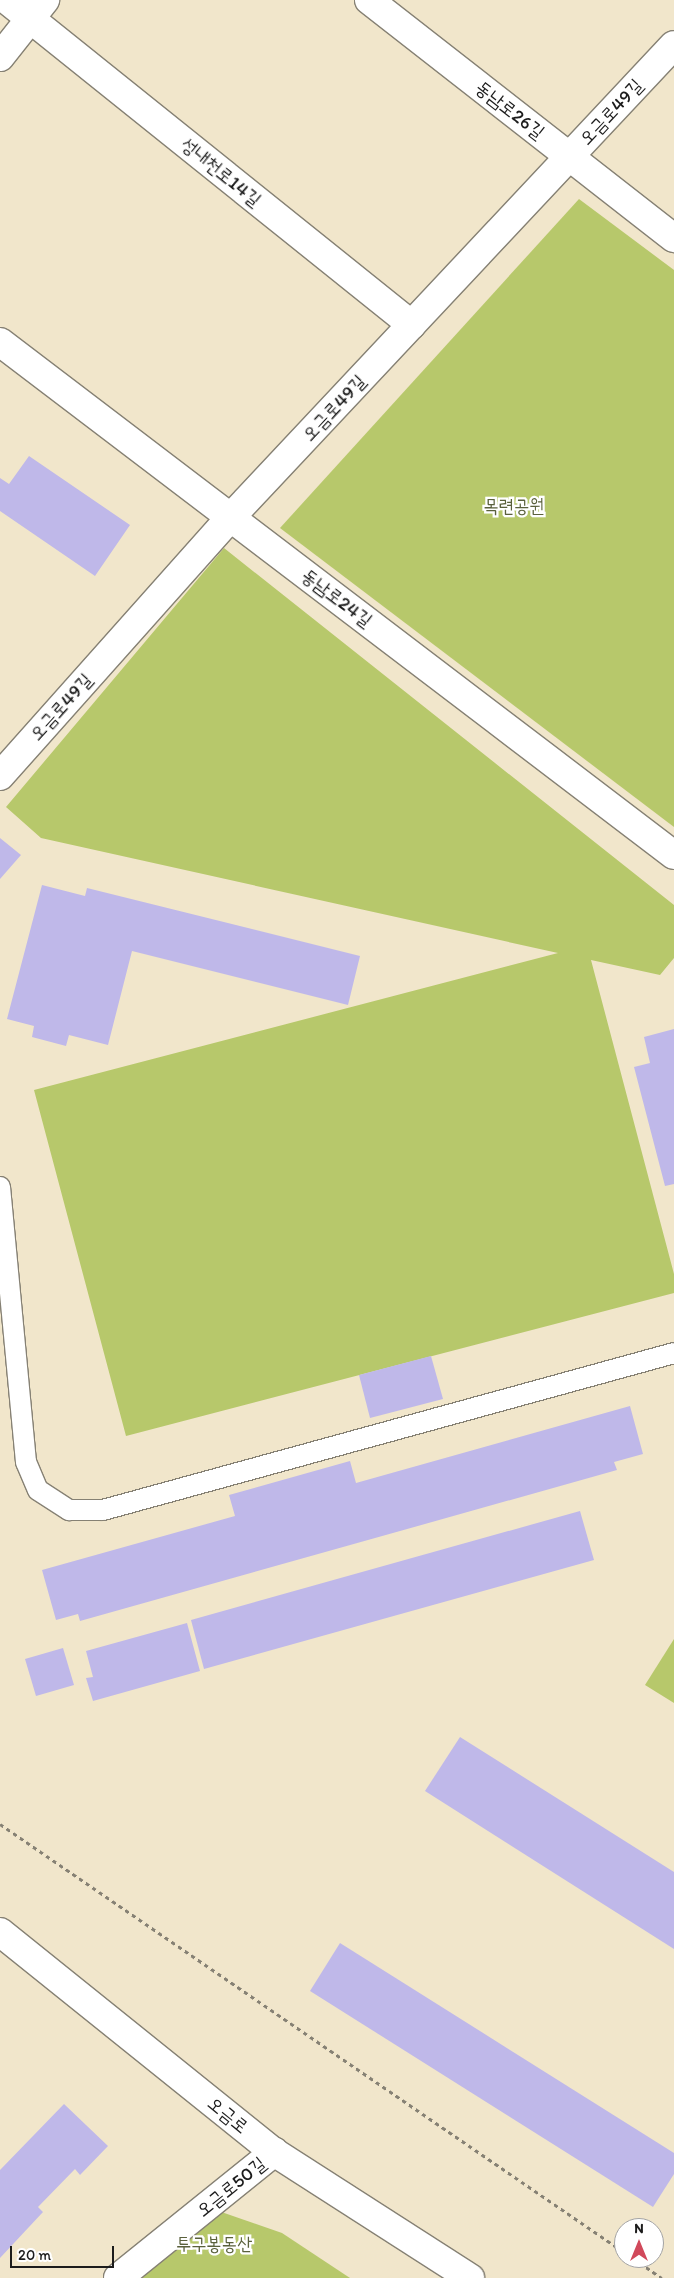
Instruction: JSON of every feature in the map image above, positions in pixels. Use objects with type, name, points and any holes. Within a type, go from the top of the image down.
[{"type":"street","name":"성내천로14길","points":[[7,0],[38,9],[412,325]]},
{"type":"street","name":"동남로26길","points":[[369,0],[674,238]]},
{"type":"street","points":[[0,57],[38,9]]},
{"type":"street","name":"오금로49길","points":[[0,776],[231,517],[674,45]]},
{"type":"street","name":"동남로24길","points":[[0,342],[674,856]]},
{"type":"street","name":"오금로","points":[[0,1932],[274,2152],[470,2278]]},
{"type":"street","name":"오금로50길","points":[[118,2278],[274,2152]]},
{"type":"lane","points":[[0,1187],[26,1462],[38,1490],[69,1510],[103,1510],[674,1353]]},
{"type":"path","points":[[0,1824],[614,2245]]},
{"type":"path","points":[[648,2268],[662,2278]]},
{"type":"green space","name":"목련공원","points":[[579,199],[674,270],[674,827],[280,528]]},
{"type":"green space","points":[[224,548],[674,905],[674,958],[660,975],[591,960],[674,1274],[674,1293],[126,1436],[34,1090],[558,953],[41,838],[6,807]]},
{"type":"green space","points":[[674,1639],[674,1703],[645,1685]]},
{"type":"green space","name":"투구봉동산","points":[[207,2207],[282,2233],[350,2278],[124,2278]]},
{"type":"building","points":[[29,456],[130,525],[95,576],[0,511],[0,478],[9,484]]},
{"type":"building","points":[[0,838],[21,855],[0,879]]},
{"type":"building","points":[[42,885],[85,896],[87,888],[360,956],[348,1005],[132,951],[108,1045],[69,1035],[66,1046],[32,1037],[34,1026],[7,1019]]},
{"type":"building","points":[[674,1029],[674,1184],[665,1186],[634,1067],[650,1063],[644,1037]]},
{"type":"building","points":[[431,1356],[443,1399],[370,1418],[359,1375]]},
{"type":"building","points":[[630,1406],[643,1454],[614,1462],[617,1470],[80,1621],[78,1614],[56,1620],[42,1570],[235,1516],[229,1495],[350,1461],[356,1483]]},
{"type":"building","points":[[580,1511],[594,1560],[204,1669],[191,1620]]},
{"type":"building","points":[[187,1623],[200,1671],[93,1701],[86,1678],[93,1677],[86,1651]]},
{"type":"building","points":[[63,1648],[74,1685],[36,1696],[25,1659]]},
{"type":"building","points":[[460,1737],[674,1872],[674,1949],[425,1791]]},
{"type":"building","points":[[340,1943],[674,2153],[674,2174],[653,2207],[310,1991]]},
{"type":"building","points":[[64,2104],[108,2146],[80,2175],[75,2169],[38,2207],[43,2212],[0,2258],[0,2170]]}]
